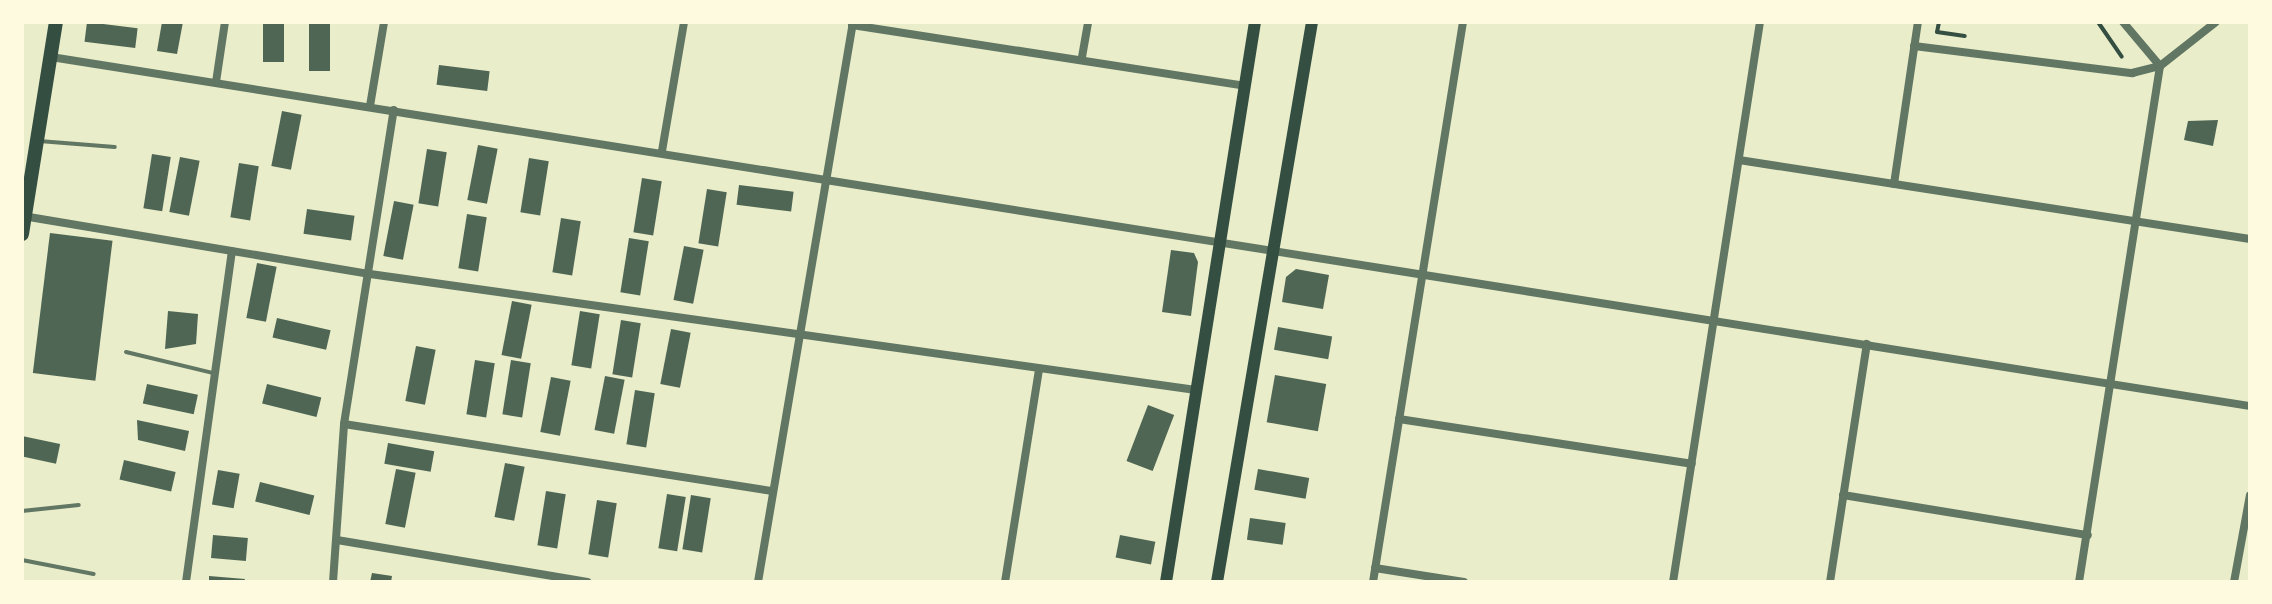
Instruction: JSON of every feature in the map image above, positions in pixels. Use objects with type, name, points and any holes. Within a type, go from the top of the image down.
[{"type":"main road","points":[[22,234],[56,22]]},
{"type":"main road","points":[[1166,582],[1255,22]]},
{"type":"main road","points":[[1217,582],[1312,22]]},
{"type":"street","points":[[216,82],[225,22]]},
{"type":"street","points":[[370,106],[384,22]]},
{"type":"street","points":[[662,151],[684,22]]},
{"type":"street","points":[[1082,57],[1088,22]]},
{"type":"street","points":[[1373,582],[1463,22]]},
{"type":"street","points":[[1673,582],[1760,22]]},
{"type":"street","points":[[1894,184],[1918,22]]},
{"type":"street","points":[[2079,582],[2139,222],[2160,66],[2123,22]]},
{"type":"street","points":[[1914,46],[2132,73],[2160,66],[2216,22]]},
{"type":"street","points":[[758,582],[852,24],[1082,57],[1245,86]]},
{"type":"street","points":[[51,57],[1274,246],[1423,273],[2250,406]]},
{"type":"street","points":[[333,582],[344,424],[394,110]]},
{"type":"street","points":[[1739,160],[2250,239]]},
{"type":"street","points":[[23,216],[370,274],[802,332],[1039,370],[1196,390]]},
{"type":"street","points":[[186,582],[232,251]]},
{"type":"street","points":[[1830,582],[1867,344]]},
{"type":"street","points":[[1005,582],[1039,370]]},
{"type":"street","points":[[1399,419],[1692,464]]},
{"type":"street","points":[[344,424],[773,491]]},
{"type":"street","points":[[1843,495],[2088,535]]},
{"type":"street","points":[[2234,582],[2250,495]]},
{"type":"street","points":[[337,540],[588,582]]},
{"type":"street","points":[[1375,568],[1464,582]]},
{"type":"lane","points":[[37,140],[115,147]]},
{"type":"lane","points":[[126,352],[215,374]]},
{"type":"lane","points":[[22,511],[79,505]]},
{"type":"lane","points":[[22,560],[94,574]]},
{"type":"building","points":[[87,22],[138,28],[135,48],[85,42]]},
{"type":"building","points":[[162,22],[183,22],[177,54],[157,51]]},
{"type":"building","points":[[263,22],[284,22],[284,62],[263,62]]},
{"type":"building","points":[[309,22],[330,22],[330,71],[309,71]]},
{"type":"building","points":[[439,65],[490,71],[487,91],[437,85]]},
{"type":"building","points":[[282,111],[302,115],[291,170],[271,166]]},
{"type":"building","points":[[2218,120],[2213,146],[2184,140],[2188,121]]},
{"type":"building","points":[[478,145],[498,149],[487,204],[467,200]]},
{"type":"building","points":[[427,149],[447,152],[438,206],[418,203]]},
{"type":"building","points":[[152,154],[171,157],[162,211],[143,208]]},
{"type":"building","points":[[180,157],[200,161],[189,216],[169,212]]},
{"type":"building","points":[[529,158],[549,161],[540,215],[520,212]]},
{"type":"building","points":[[239,163],[259,166],[250,220],[230,217]]},
{"type":"building","points":[[642,178],[662,181],[653,235],[633,232]]},
{"type":"building","points":[[739,185],[794,192],[791,212],[737,205]]},
{"type":"building","points":[[707,189],[727,192],[718,246],[698,243]]},
{"type":"building","points":[[394,201],[414,205],[403,260],[383,256]]},
{"type":"building","points":[[307,209],[355,216],[351,240],[304,234]]},
{"type":"building","points":[[467,214],[487,217],[478,271],[458,268]]},
{"type":"building","points":[[561,218],[581,221],[572,275],[552,272]]},
{"type":"building","points":[[50,233],[113,241],[95,381],[33,373]]},
{"type":"building","points":[[629,238],[649,241],[640,295],[620,292]]},
{"type":"building","points":[[684,246],[704,250],[693,304],[674,300]]},
{"type":"building","points":[[1171,250],[1194,253],[1198,262],[1191,316],[1162,312]]},
{"type":"building","points":[[257,263],[277,267],[266,322],[246,318]]},
{"type":"building","points":[[1296,269],[1329,275],[1323,309],[1282,302],[1286,277]]},
{"type":"building","points":[[512,301],[532,305],[521,359],[502,355]]},
{"type":"building","points":[[168,311],[198,314],[196,344],[165,349]]},
{"type":"building","points":[[580,311],[600,314],[591,368],[571,365]]},
{"type":"building","points":[[277,318],[331,330],[326,350],[273,337]]},
{"type":"building","points":[[621,320],[641,323],[632,377],[612,374]]},
{"type":"building","points":[[1278,327],[1332,337],[1328,359],[1274,350]]},
{"type":"building","points":[[671,329],[691,333],[680,388],[660,384]]},
{"type":"building","points":[[416,346],[436,350],[425,405],[405,401]]},
{"type":"building","points":[[475,360],[495,363],[486,417],[466,414]]},
{"type":"building","points":[[511,360],[531,363],[522,417],[502,414]]},
{"type":"building","points":[[1275,375],[1326,384],[1318,431],[1267,422]]},
{"type":"building","points":[[605,376],[625,380],[614,434],[595,430]]},
{"type":"building","points":[[551,377],[571,381],[560,436],[540,432]]},
{"type":"building","points":[[147,384],[198,395],[194,414],[143,404]]},
{"type":"building","points":[[267,384],[321,398],[316,417],[262,403]]},
{"type":"building","points":[[635,390],[655,393],[646,447],[626,444]]},
{"type":"building","points":[[1148,405],[1174,415],[1153,471],[1126,461]]},
{"type":"building","points":[[137,420],[189,431],[185,451],[138,440]]},
{"type":"building","points":[[22,436],[60,444],[56,464],[22,456]]},
{"type":"building","points":[[388,443],[434,451],[431,472],[384,464]]},
{"type":"building","points":[[124,460],[176,472],[171,491],[120,479]]},
{"type":"building","points":[[505,463],[525,467],[514,521],[495,517]]},
{"type":"building","points":[[396,469],[416,473],[405,528],[385,524]]},
{"type":"building","points":[[1258,469],[1309,478],[1306,499],[1254,490]]},
{"type":"building","points":[[218,470],[240,474],[234,508],[212,504]]},
{"type":"building","points":[[260,482],[314,496],[309,515],[255,501]]},
{"type":"building","points":[[546,491],[566,494],[557,548],[537,545]]},
{"type":"building","points":[[667,494],[686,497],[677,551],[658,548]]},
{"type":"building","points":[[691,495],[711,498],[702,552],[682,549]]},
{"type":"building","points":[[597,500],[617,503],[608,557],[588,554]]},
{"type":"building","points":[[1250,518],[1286,523],[1283,545],[1247,540]]},
{"type":"building","points":[[213,535],[248,538],[246,561],[211,558]]},
{"type":"building","points":[[1120,535],[1155,542],[1151,564],[1116,558]]},
{"type":"building","points":[[372,573],[392,576],[391,582],[370,582]]},
{"type":"building","points":[[209,576],[245,579],[244,582],[209,582]]}]
